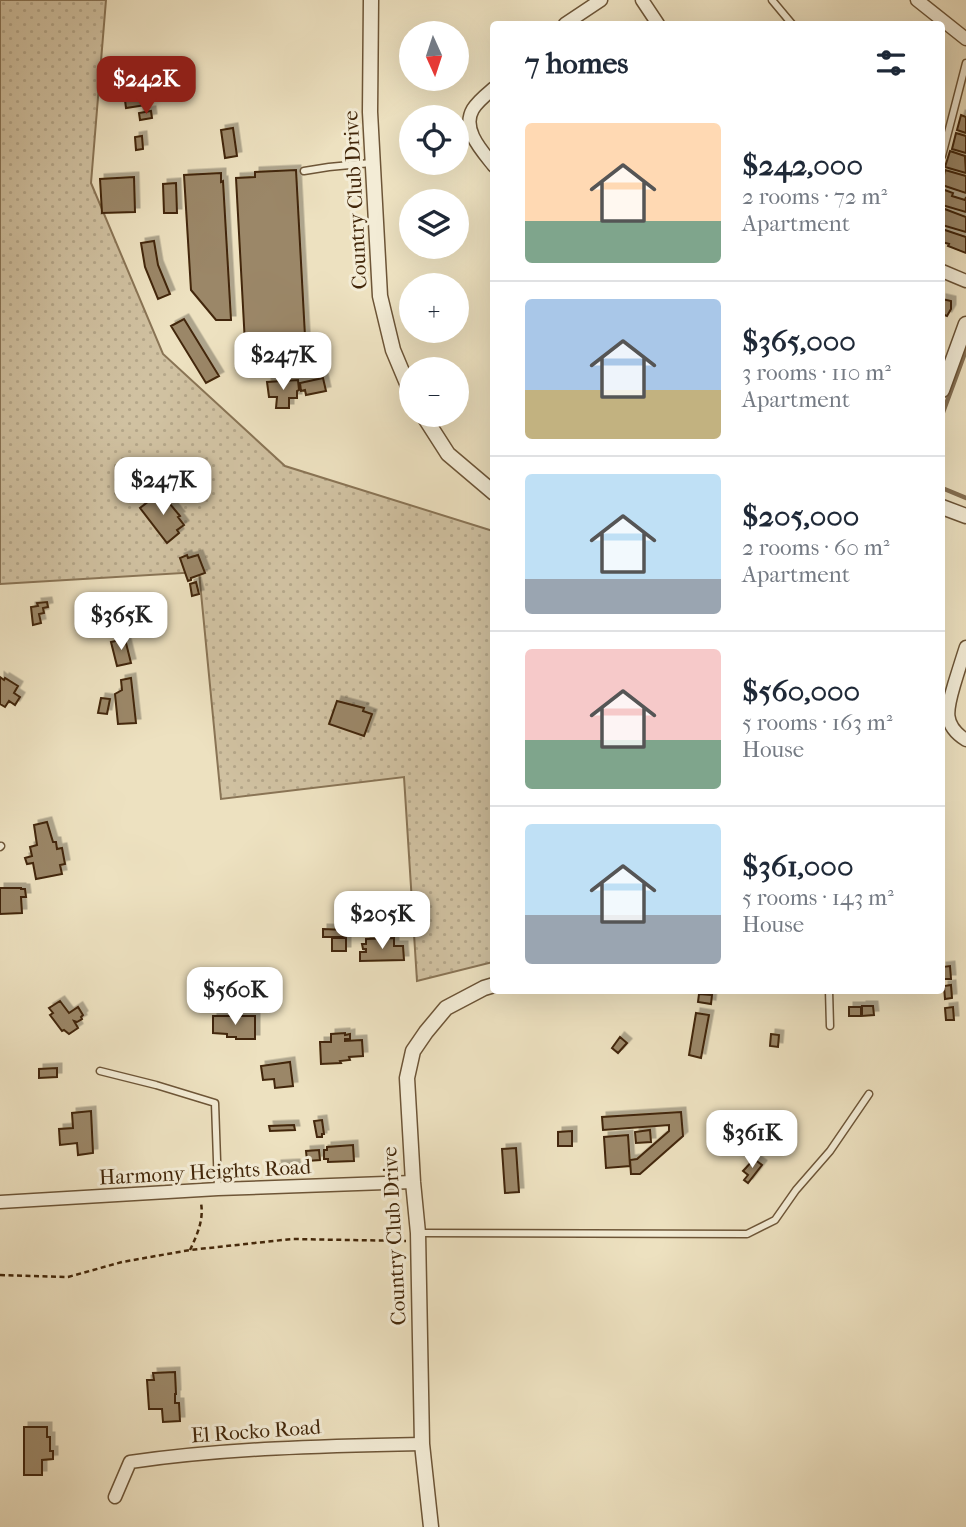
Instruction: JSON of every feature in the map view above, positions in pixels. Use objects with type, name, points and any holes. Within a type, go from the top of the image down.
[{"type":"street","name":"Country Club Drive","points":[[372,0],[370,112],[380,296],[399,364]]},
{"type":"street","points":[[570,21],[601,0]]},
{"type":"street","points":[[642,0],[656,21]]},
{"type":"street","points":[[917,0],[941,21]]},
{"type":"street","points":[[945,24],[966,39]]},
{"type":"street","points":[[490,92],[472,110],[469,126],[490,161]]},
{"type":"street","points":[[945,272],[966,281]]},
{"type":"street","points":[[945,382],[966,324]]},
{"type":"street","points":[[431,427],[448,454],[490,490]]},
{"type":"street","points":[[945,508],[966,516]]},
{"type":"street","points":[[966,647],[947,714],[950,725],[966,740]]},
{"type":"street","name":"Country Club Drive","points":[[431,1527],[422,1444],[418,1237],[407,1078],[413,1051],[446,1008],[490,986]]},
{"type":"street","name":"Harmony Heights Road","points":[[0,1202],[218,1189],[413,1182]]},
{"type":"street","name":"El Rocko Road","points":[[115,1497],[130,1462],[300,1446],[422,1444]]},
{"type":"lane","points":[[772,0],[790,21]]},
{"type":"lane","points":[[945,142],[966,63]]},
{"type":"lane","points":[[304,171],[373,163]]},
{"type":"lane","points":[[829,994],[830,1026]]},
{"type":"lane","points":[[100,1071],[215,1103],[218,1189]]},
{"type":"lane","points":[[418,1237],[747,1234],[775,1220],[796,1190],[831,1151],[869,1094]]},
{"type":"path","points":[[190,1250],[198,1232],[202,1211],[198,1191]]},
{"type":"path","points":[[0,1275],[68,1277],[122,1262],[190,1250],[292,1239],[418,1237]]},
{"type":"shaded area","points":[[0,0],[106,0],[91,183],[163,354],[285,466],[490,530],[490,963],[417,981],[404,777],[221,799],[199,572],[0,584]]},
{"type":"building","points":[[141,66],[146,105],[126,108],[121,69]]},
{"type":"building","points":[[151,111],[152,118],[140,120],[139,113]]},
{"type":"building","points":[[961,115],[966,117],[966,133],[957,130]]},
{"type":"building","points":[[233,128],[237,156],[225,158],[221,130]]},
{"type":"building","points":[[956,133],[966,136],[966,153],[952,149]]},
{"type":"building","points":[[142,136],[143,149],[136,150],[135,137]]},
{"type":"building","points":[[950,151],[965,156],[966,173],[945,167]]},
{"type":"building","points":[[296,170],[307,373],[260,376],[246,362],[236,178],[255,177],[255,172]]},
{"type":"building","points":[[945,170],[966,176],[966,193],[945,186]]},
{"type":"building","points":[[221,173],[231,320],[216,320],[191,290],[184,175]]},
{"type":"building","points":[[134,177],[135,212],[102,213],[100,179]]},
{"type":"building","points":[[176,183],[177,213],[164,213],[163,184]]},
{"type":"building","points":[[945,190],[953,193],[952,196],[965,200],[966,197],[966,212],[945,206]]},
{"type":"building","points":[[945,209],[966,217],[966,232],[945,226]]},
{"type":"building","points":[[945,230],[966,237],[966,253],[948,246],[949,244],[945,243]]},
{"type":"building","points":[[154,241],[158,265],[170,294],[158,299],[145,267],[141,243]]},
{"type":"building","points":[[945,300],[951,301],[947,316],[945,315]]},
{"type":"building","points":[[184,319],[219,376],[206,383],[171,326]]},
{"type":"building","points":[[323,378],[326,391],[306,395],[305,390],[301,391],[300,383]]},
{"type":"building","points":[[298,380],[297,398],[289,398],[289,408],[276,408],[277,397],[269,397],[267,382]]},
{"type":"building","points":[[162,491],[184,525],[167,543],[140,508]]},
{"type":"building","points":[[187,555],[188,558],[198,555],[205,573],[188,581],[180,558]]},
{"type":"building","points":[[196,582],[199,594],[192,596],[190,584]]},
{"type":"building","points":[[47,602],[48,607],[43,608],[44,613],[39,614],[41,623],[33,625],[31,607]]},
{"type":"building","points":[[125,639],[131,663],[117,666],[111,642]]},
{"type":"building","points":[[0,677],[18,686],[14,693],[20,697],[15,705],[9,701],[5,707],[0,704]]},
{"type":"building","points":[[131,678],[136,723],[118,724],[115,694],[122,690],[121,680]]},
{"type":"building","points":[[101,698],[110,699],[107,714],[98,713]]},
{"type":"building","points":[[337,701],[364,708],[363,711],[372,714],[364,736],[329,724]]},
{"type":"building","points":[[47,822],[57,849],[62,848],[65,864],[60,865],[62,874],[36,879],[33,863],[27,864],[25,858],[32,856],[30,847],[37,845],[34,825]]},
{"type":"building","points":[[0,888],[25,889],[26,897],[21,897],[22,913],[0,914]]},
{"type":"building","points":[[336,903],[353,903],[353,915],[337,916]]},
{"type":"building","points":[[323,929],[345,930],[345,937],[323,937]]},
{"type":"building","points":[[332,938],[346,938],[346,951],[332,951]]},
{"type":"building","points":[[394,938],[394,946],[403,946],[404,960],[360,961],[360,952],[366,952],[362,944],[366,944],[366,939]]},
{"type":"building","points":[[950,966],[951,979],[945,979],[945,967]]},
{"type":"building","points":[[951,985],[952,998],[945,999],[945,986]]},
{"type":"building","points":[[699,994],[712,995],[711,1004],[698,1002]]},
{"type":"building","points":[[60,1001],[69,1013],[78,1007],[83,1015],[82,1019],[74,1021],[78,1028],[69,1034],[62,1031],[50,1015],[53,1013],[49,1008]]},
{"type":"building","points":[[862,1006],[873,1006],[874,1015],[862,1016]]},
{"type":"building","points":[[849,1007],[861,1007],[861,1016],[849,1016]]},
{"type":"building","points":[[953,1007],[954,1020],[946,1020],[945,1008]]},
{"type":"building","points":[[696,1013],[709,1015],[701,1058],[689,1055]]},
{"type":"building","points":[[213,1016],[255,1016],[255,1039],[236,1039],[227,1037],[227,1034],[213,1033]]},
{"type":"building","points":[[331,1034],[350,1034],[350,1039],[345,1041],[362,1040],[363,1056],[349,1057],[350,1060],[340,1061],[341,1063],[321,1064],[320,1042],[331,1042]]},
{"type":"building","points":[[771,1034],[779,1035],[778,1047],[770,1046]]},
{"type":"building","points":[[620,1037],[627,1043],[618,1053],[612,1048]]},
{"type":"building","points":[[290,1062],[293,1086],[275,1088],[274,1079],[263,1080],[261,1066]]},
{"type":"building","points":[[57,1068],[57,1077],[39,1078],[39,1069]]},
{"type":"building","points":[[91,1111],[93,1153],[78,1155],[77,1143],[60,1145],[59,1129],[73,1128],[72,1113]]},
{"type":"building","points":[[681,1112],[683,1136],[640,1174],[631,1174],[630,1160],[637,1159],[669,1131],[669,1125],[603,1130],[602,1117]]},
{"type":"building","points":[[322,1120],[324,1134],[317,1137],[314,1121]]},
{"type":"building","points":[[294,1125],[295,1130],[270,1131],[269,1126]]},
{"type":"building","points":[[650,1130],[651,1142],[636,1143],[635,1132]]},
{"type":"building","points":[[572,1131],[572,1146],[558,1146],[558,1132]]},
{"type":"building","points":[[628,1135],[630,1166],[606,1168],[604,1137]]},
{"type":"building","points":[[353,1145],[354,1161],[328,1162],[328,1159],[324,1159],[324,1150],[327,1150],[327,1147]]},
{"type":"building","points":[[516,1148],[519,1192],[505,1193],[502,1149]]},
{"type":"building","points":[[319,1150],[320,1160],[307,1161],[306,1151]]},
{"type":"building","points":[[754,1159],[762,1165],[748,1183],[744,1180],[748,1175],[743,1171]]},
{"type":"building","points":[[295,1164],[296,1169],[278,1171],[277,1165]]},
{"type":"building","points":[[175,1372],[175,1403],[179,1403],[180,1421],[163,1422],[162,1409],[149,1409],[147,1380],[154,1380],[153,1373]]},
{"type":"building","points":[[24,1427],[47,1427],[53,1459],[42,1460],[42,1475],[24,1475]]},
{"type":"waterway","points":[[945,407],[966,350]]},
{"type":"waterway","points":[[945,489],[966,498]]}]
